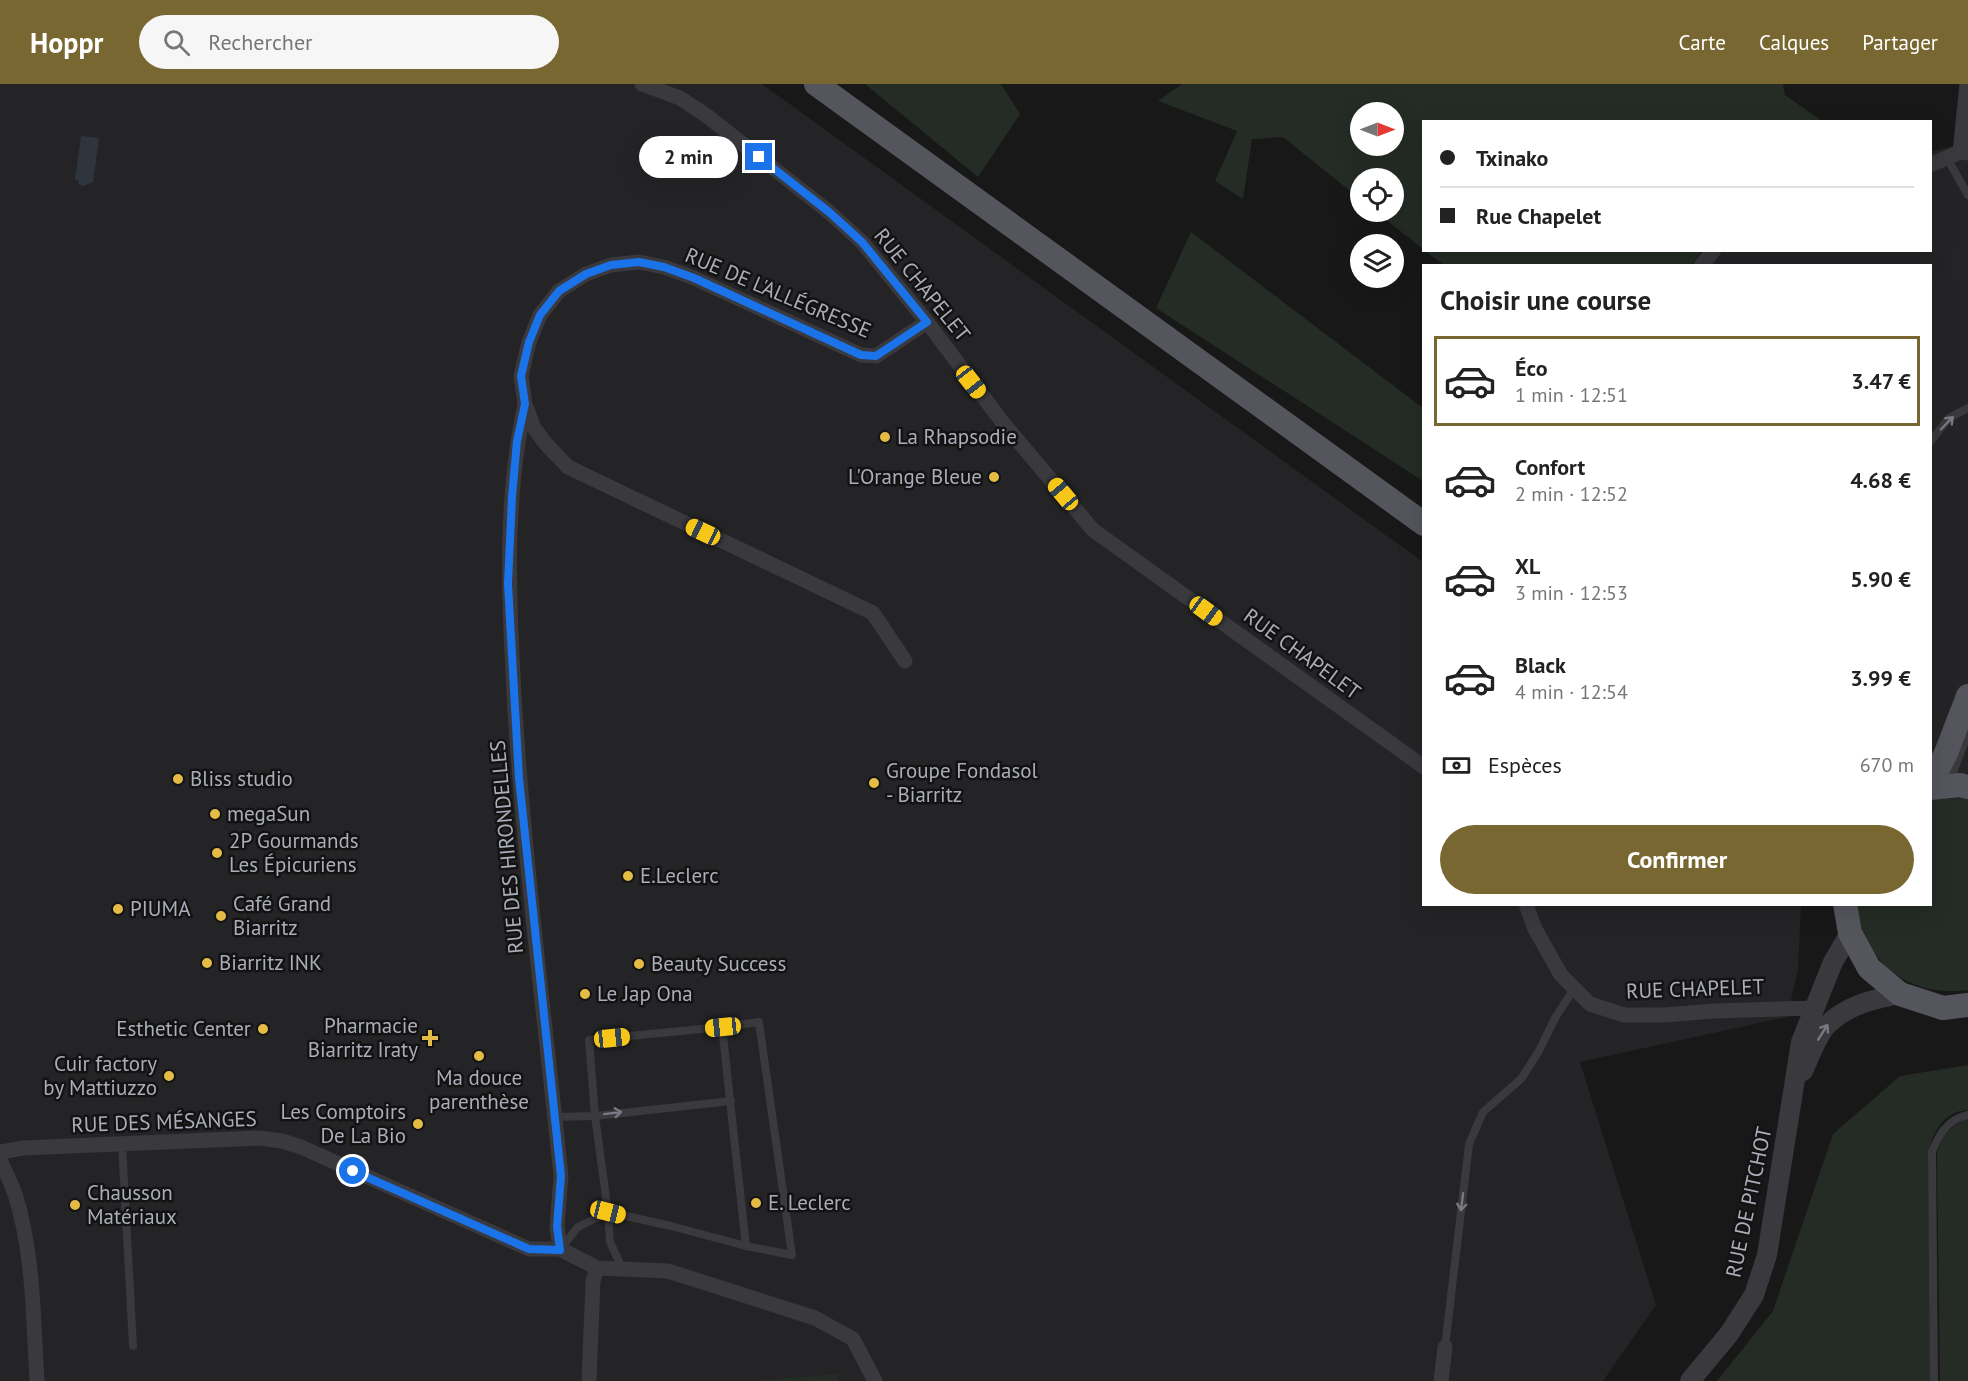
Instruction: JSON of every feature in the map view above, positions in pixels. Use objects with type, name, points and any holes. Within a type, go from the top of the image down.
[{"type":"main road","points":[[816,84],[1422,523]]},
{"type":"main road","points":[[1944,786],[1946,753],[1968,696]]},
{"type":"main road","points":[[1845,906],[1850,933],[1869,968],[1900,994],[1943,1008],[1968,1005]]},
{"type":"street","name":"RUE CHAPELET","points":[[642,84],[680,98],[707,116],[829,212],[862,242],[927,322],[1003,423],[1093,530],[1422,766]]},
{"type":"street","points":[[1932,164],[1958,154],[1967,84]]},
{"type":"street","points":[[1703,264],[1712,252]]},
{"type":"street","name":"RUE DE L'ALLÉGRESSE","points":[[905,661],[873,613],[568,467],[534,428],[525,404],[521,376],[529,342],[540,315],[559,291],[586,274],[611,265],[639,262],[664,267],[694,278],[861,355],[876,356],[927,322]]},
{"type":"street","name":"RUE DES HIRONDELLES","points":[[525,404],[517,441],[508,584],[519,778],[561,1176],[557,1226],[560,1250]]},
{"type":"street","name":"RUE CHAPELET","points":[[1527,906],[1535,929],[1561,975],[1590,1004],[1624,1015],[1815,1008]]},
{"type":"street","name":"RUE DE PITCHOT","points":[[1690,1381],[1729,1334],[1754,1295],[1767,1255],[1802,1042],[1833,962],[1850,933]]},
{"type":"street","points":[[1796,1084],[1826,1025],[1850,1008],[1869,1000],[1900,994]]},
{"type":"street","name":"RUE DES MÉSANGES","points":[[0,1152],[23,1148],[259,1138],[282,1141],[529,1249],[560,1250]]},
{"type":"street","points":[[0,1160],[14,1193],[26,1236],[37,1381]]},
{"type":"street","points":[[560,1250],[597,1268],[668,1271],[815,1318],[853,1339],[875,1381]]},
{"type":"street","points":[[589,1381],[593,1281],[597,1268]]},
{"type":"street","points":[[1441,1381],[1445,1347]]},
{"type":"lane","points":[[1958,154],[1968,195]]},
{"type":"lane","points":[[1932,439],[1949,418],[1968,408]]},
{"type":"lane","points":[[1944,786],[1968,734]]},
{"type":"lane","points":[[1445,1347],[1469,1144],[1483,1112],[1521,1079],[1539,1052],[1555,1018],[1574,988]]},
{"type":"lane","points":[[560,1250],[578,1227],[608,1212],[792,1255],[759,1022],[589,1040],[595,1116],[608,1212],[610,1242],[622,1268]]},
{"type":"lane","points":[[723,1027],[747,1246]]},
{"type":"lane","points":[[555,1117],[595,1116],[731,1101]]},
{"type":"lane","points":[[1934,1381],[1932,1152],[1939,1135],[1952,1120],[1968,1115]]},
{"type":"lane","points":[[122,1144],[133,1346]]},
{"type":"shaded area","points":[[0,84],[762,84],[1422,561],[1422,906],[1801,906],[1798,970],[1787,1017],[1580,1062],[1656,1305],[1603,1381],[0,1381]]},
{"type":"shaded area","points":[[865,84],[1001,84],[1020,114],[978,177]]},
{"type":"shaded area","points":[[1182,84],[1783,84],[1785,95],[1821,120],[1422,120],[1422,248],[1389,222],[1404,222],[1404,168],[1350,168],[1350,191],[1283,137],[1252,139],[1243,199],[1215,181],[1237,131],[1158,101]]},
{"type":"shaded area","points":[[81,136],[99,138],[93,182],[83,186],[75,180]]},
{"type":"shaded area","points":[[1968,144],[1968,843],[1932,816],[1932,264],[1692,264],[1700,252],[1932,252],[1932,151]]},
{"type":"shaded area","points":[[1191,232],[1422,407],[1422,480],[1156,308]]},
{"type":"shaded area","points":[[1426,252],[1700,252],[1692,264],[1443,264]]},
{"type":"shaded area","points":[[1968,799],[1968,990],[1947,991],[1927,988],[1909,982],[1893,972],[1879,959],[1869,944],[1861,926],[1856,906],[1932,906],[1932,800]]},
{"type":"shaded area","points":[[1968,1065],[1968,1110],[1959,1111],[1945,1119],[1932,1139],[1928,1154],[1932,1381],[1717,1381],[1773,1311],[1833,1134],[1900,1076]]},
{"type":"shaded area","points":[[1968,1118],[1968,1381],[1940,1381],[1937,1154],[1947,1132]]},
{"type":"shaded area","points":[[838,1374],[839,1381],[762,1381],[762,1380]]},
{"type":"place","name":"La Rhapsodie","points":[[885,437]]},
{"type":"place","name":"L'Orange Bleue","points":[[994,477]]},
{"type":"place","name":"Bliss studio","points":[[178,779]]},
{"type":"place","name":"Groupe Fondasol - Biarritz","points":[[874,783]]},
{"type":"place","name":"megaSun","points":[[215,814]]},
{"type":"place","name":"2P Gourmands Les Épicuriens","points":[[217,853]]},
{"type":"place","name":"E.Leclerc","points":[[628,876]]},
{"type":"place","name":"PIUMA","points":[[118,909]]},
{"type":"place","name":"Café Grand Biarritz","points":[[221,916]]},
{"type":"place","name":"Biarritz INK","points":[[207,963]]},
{"type":"place","name":"Beauty Success","points":[[639,964]]},
{"type":"place","name":"Le Jap Ona","points":[[585,994]]},
{"type":"place","name":"Esthetic Center","points":[[263,1029]]},
{"type":"place","name":"Pharmacie Biarritz Iraty","points":[[430,1038]]},
{"type":"place","name":"Ma douce parenthèse","points":[[479,1056]]},
{"type":"place","name":"Cuir factory by Mattiuzzo","points":[[169,1076]]},
{"type":"place","name":"Les Comptoirs De La Bio","points":[[418,1124]]},
{"type":"place","name":"E. Leclerc","points":[[756,1203]]},
{"type":"place","name":"Chausson Matériaux","points":[[75,1205]]},
{"type":"route","points":[[353,1171],[510,1242],[529,1249],[560,1250],[557,1226],[561,1176],[519,778],[508,584],[517,441],[525,404],[521,376],[529,342],[540,315],[559,291],[586,274],[611,265],[639,262],[664,267],[694,278],[861,355],[876,356],[927,322],[862,242],[829,212],[759,157]]}]
